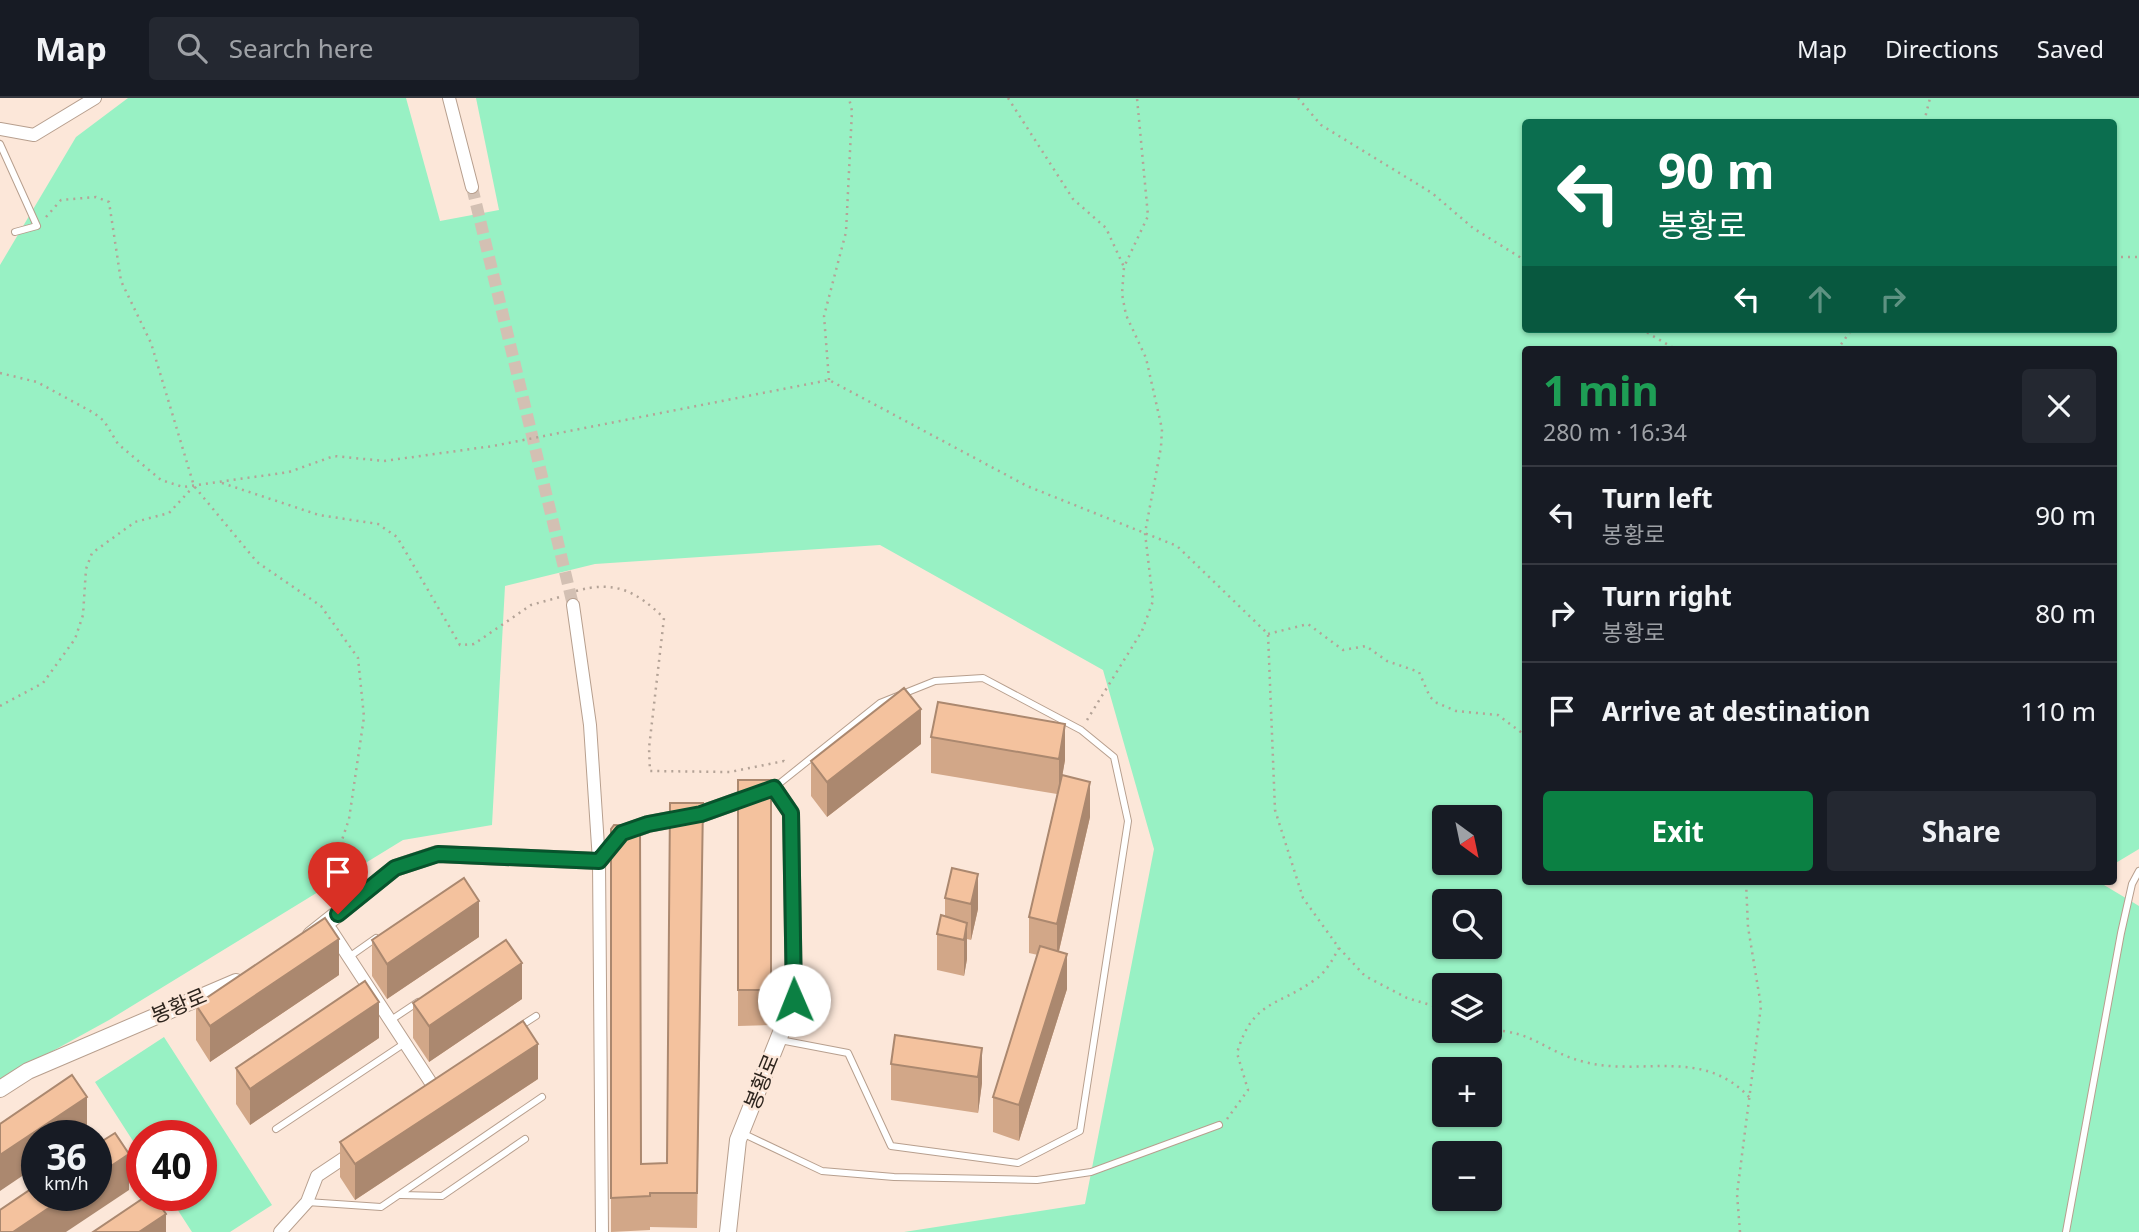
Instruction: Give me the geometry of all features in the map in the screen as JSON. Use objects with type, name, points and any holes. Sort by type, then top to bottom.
[{"type":"street","points":[[0,130],[34,135],[95,98]]},
{"type":"street","points":[[449,98],[472,187]]},
{"type":"street","points":[[573,605],[590,725],[599,861],[602,1232]]},
{"type":"street","points":[[599,861],[622,833],[648,824],[701,814],[774,788]]},
{"type":"street","name":"봉황로","points":[[728,1232],[741,1132],[794,1000],[791,813],[774,788]]},
{"type":"street","points":[[297,946],[395,868],[438,854],[599,861]]},
{"type":"street","points":[[327,923],[349,957],[360,985],[391,1020],[433,1086],[432,1098],[420,1106]]},
{"type":"street","name":"봉황로","points":[[0,1089],[28,1071],[254,974]]},
{"type":"street","points":[[280,1232],[307,1202],[317,1176],[363,1145]]},
{"type":"lane","points":[[0,144],[37,226],[15,232]]},
{"type":"lane","points":[[774,788],[880,703],[935,681],[983,678],[1081,730],[1114,757],[1128,821],[1080,1131],[1018,1163],[891,1146],[848,1053],[779,1039]]},
{"type":"lane","points":[[2066,1232],[2121,933],[2132,884],[2139,871]]},
{"type":"lane","points":[[349,957],[380,936]]},
{"type":"lane","points":[[391,1020],[425,997]]},
{"type":"lane","points":[[513,1031],[536,1016]]},
{"type":"lane","points":[[276,1129],[405,1043]]},
{"type":"lane","points":[[433,1086],[445,1078]]},
{"type":"lane","points":[[307,1202],[381,1207],[542,1097]]},
{"type":"lane","points":[[741,1132],[822,1171],[894,1177],[1037,1180],[1091,1172],[1219,1125]]},
{"type":"lane","points":[[399,1195],[442,1196],[525,1139]]},
{"type":"path","points":[[829,380],[824,316],[846,232],[852,111],[849,98]]},
{"type":"path","points":[[1008,98],[1073,199],[1106,228],[1124,267]]},
{"type":"path","points":[[1081,730],[1152,611],[1153,591],[1145,533],[1162,429],[1146,358],[1123,305],[1124,267],[1148,216],[1137,98]]},
{"type":"path","points":[[1298,98],[1321,125],[1432,192],[1473,228],[1522,259]]},
{"type":"path","points":[[1925,119],[1930,98]]},
{"type":"path","points":[[37,226],[44,223],[52,207],[61,200],[96,197],[109,202],[121,281],[151,343],[194,486],[257,562],[321,606],[358,658],[364,717],[349,818],[333,867],[337,891],[350,905]]},
{"type":"path","points":[[2117,257],[2139,257]]},
{"type":"path","points":[[1648,333],[1670,346]]},
{"type":"path","points":[[0,373],[37,382],[94,413],[104,421],[118,444],[161,480],[176,486],[194,486],[289,472],[334,456],[384,461],[493,446],[829,380],[1027,486],[1188,553],[1268,634],[1275,810],[1303,898],[1339,948],[1365,976],[1381,986],[1432,1006]]},
{"type":"path","points":[[219,482],[319,515],[388,528],[397,537],[460,645],[474,645],[531,605],[602,584],[643,598],[664,618],[649,748],[650,771],[730,772],[784,761],[795,771]]},
{"type":"path","points":[[0,706],[43,683],[75,639],[83,615],[86,569],[92,553],[135,522],[169,513],[194,486]]},
{"type":"path","points":[[1268,634],[1308,624],[1343,650],[1366,646],[1387,661],[1419,672],[1430,696],[1437,703],[1456,711],[1498,715],[1522,733]]},
{"type":"path","points":[[1740,1232],[1737,1194],[1761,1006],[1748,926],[1746,885]]},
{"type":"path","points":[[1219,1125],[1246,1096],[1247,1084],[1237,1053],[1256,1015],[1269,1003],[1317,979],[1339,948]]},
{"type":"path","points":[[1502,1031],[1520,1032],[1587,1063],[1688,1067],[1727,1080],[1750,1098]]},
{"type":"green space","points":[[128,98],[406,98],[440,221],[499,210],[476,98],[2139,98],[2139,849],[2117,862],[2117,346],[1522,346],[1522,885],[2104,885],[2139,906],[2139,1232],[904,1232],[1085,1204],[1154,849],[1103,670],[880,545],[595,564],[505,586],[492,825],[403,840],[109,1020],[0,1080],[0,265],[76,137]]},
{"type":"green space","points":[[164,1037],[272,1205],[230,1232],[192,1232],[178,1211],[217,1211],[217,1120],[126,1120],[126,1130],[95,1082]]},
{"type":"building","points":[[904,688],[921,709],[827,782],[811,761]]},
{"type":"building","points":[[938,702],[1065,724],[1059,759],[931,737]]},
{"type":"building","points":[[1062,775],[1090,782],[1057,924],[1029,917]]},
{"type":"building","points":[[738,780],[771,780],[771,990],[738,990]]},
{"type":"building","points":[[670,803],[703,803],[697,1193],[650,1193],[650,1196],[611,1198],[611,829],[614,825],[640,826],[641,1164],[667,1163]]},
{"type":"building","points":[[952,868],[978,874],[971,904],[945,898]]},
{"type":"building","points":[[464,878],[479,901],[387,964],[372,940]]},
{"type":"building","points":[[941,915],[967,923],[964,940],[937,934]]},
{"type":"building","points":[[325,918],[339,939],[210,1026],[196,1005]]},
{"type":"building","points":[[506,940],[522,963],[429,1026],[413,1003]]},
{"type":"building","points":[[1040,946],[1067,954],[1019,1105],[993,1097]]},
{"type":"building","points":[[365,981],[379,1002],[250,1089],[236,1068]]},
{"type":"building","points":[[523,1021],[538,1044],[355,1164],[340,1142]]},
{"type":"building","points":[[895,1035],[982,1048],[978,1077],[891,1064]]},
{"type":"building","points":[[72,1075],[87,1097],[52,1120],[21,1120],[21,1141],[0,1155],[0,1124]]},
{"type":"building","points":[[115,1133],[126,1150],[126,1156],[112,1165],[112,1135]]},
{"type":"building","points":[[21,1196],[21,1211],[44,1211],[13,1232],[0,1232],[0,1210]]},
{"type":"building","points":[[126,1210],[164,1211],[166,1214],[139,1232],[93,1232]]},
{"type":"tunnel","points":[[472,187],[573,605]]},
{"type":"route","points":[[338,914],[395,868],[438,854],[599,861],[622,833],[648,824],[701,814],[774,788],[791,813],[794,1000]]}]
